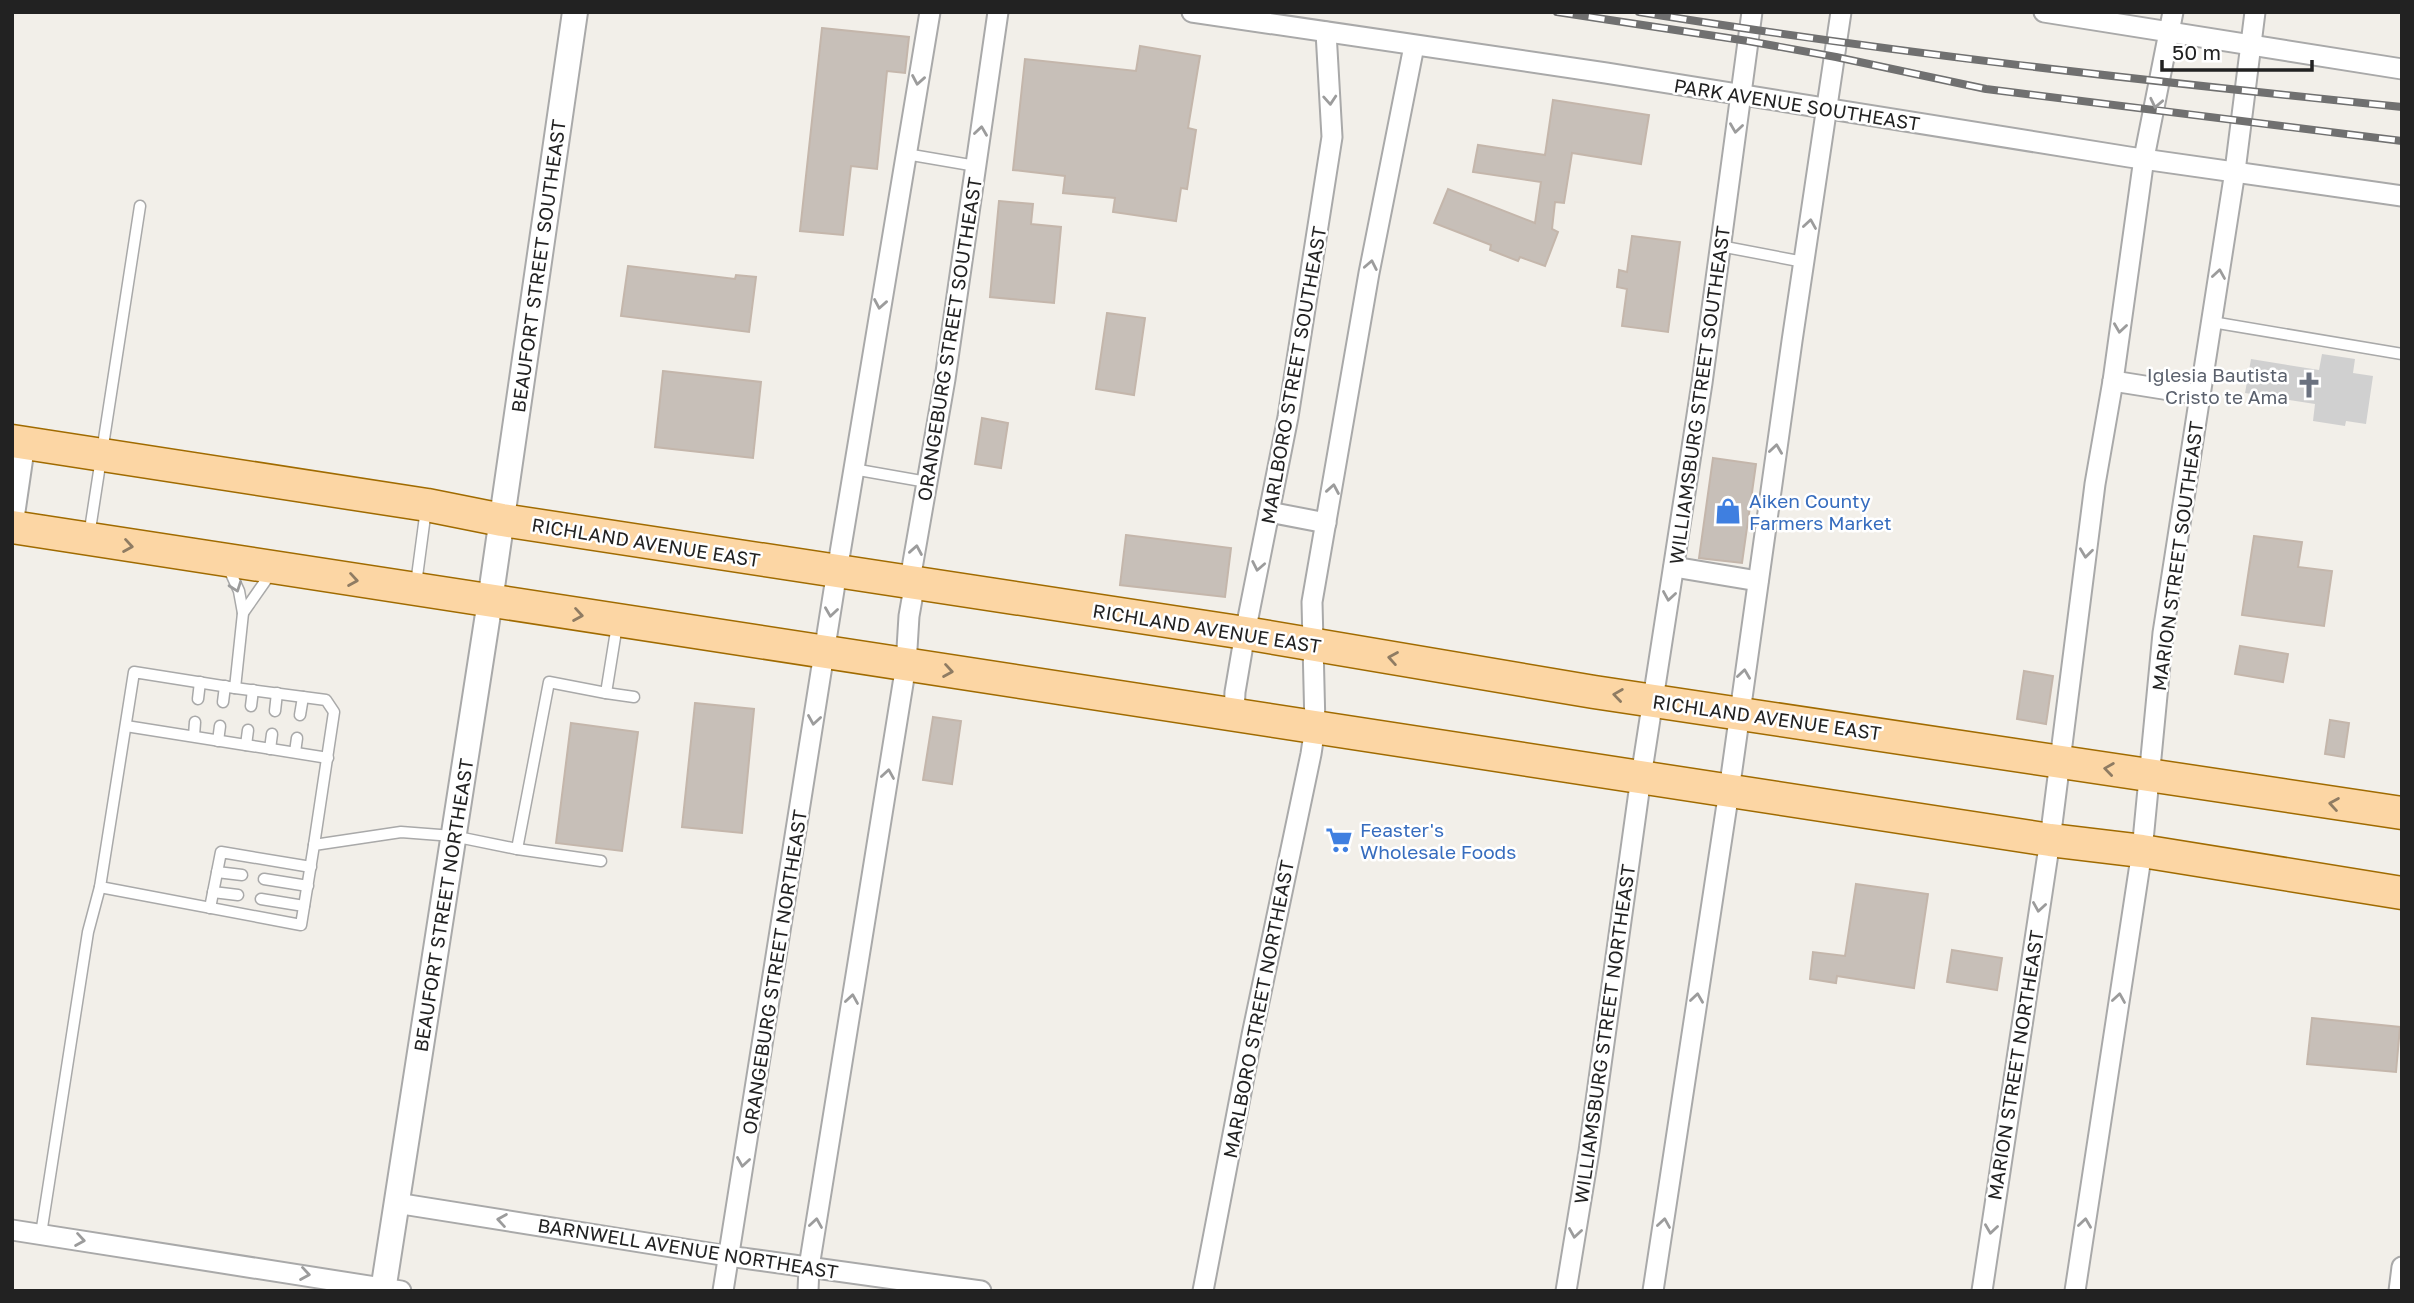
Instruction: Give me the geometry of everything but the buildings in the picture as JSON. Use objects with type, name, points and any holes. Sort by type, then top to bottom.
[{"type":"main road","name":"RICHLAND AVENUE EAST","points":[[19,442],[427,505],[502,520],[1245,633],[1653,700],[2402,813]]},
{"type":"main road","points":[[13,529],[2050,840],[2142,851],[2402,894]]},
{"type":"street","name":"BEAUFORT STREET SOUTHEAST","points":[[502,520],[575,12]]},
{"type":"street","points":[[836,571],[930,12]]},
{"type":"street","name":"ORANGEBURG STREET SOUTHEAST","points":[[906,665],[909,616],[915,582],[911,574],[945,379],[998,12]]},
{"type":"street","name":"PARK AVENUE SOUTHEAST","points":[[1192,12],[2402,196]]},
{"type":"street","name":"WILLIAMSBURG STREET SOUTHEAST","points":[[1641,777],[1702,383],[1752,12]]},
{"type":"street","points":[[1653,1291],[1729,790],[1841,12]]},
{"type":"street","points":[[2044,12],[2172,21],[2251,46],[2402,69]]},
{"type":"street","name":"MARION STREET SOUTHEAST","points":[[2142,851],[2164,633],[2235,171],[2255,12]]},
{"type":"street","points":[[2050,840],[2095,484],[2113,381],[2144,158],[2172,21]]},
{"type":"street","name":"MARLBORO STREET SOUTHEAST","points":[[1234,715],[1245,633],[1295,378],[1332,137],[1326,32]]},
{"type":"street","points":[[1315,727],[1312,602],[1369,273],[1414,46]]},
{"type":"street","points":[[2113,381],[2201,395]]},
{"type":"street","points":[[13,529],[19,442]]},
{"type":"street","points":[[1269,512],[1326,523]]},
{"type":"street","name":"BEAUFORT STREET NORTHEAST","points":[[389,1290],[396,1203],[502,520]]},
{"type":"street","points":[[1674,567],[1758,581]]},
{"type":"street","name":"ORANGEBURG STREET NORTHEAST","points":[[723,1291],[836,571]]},
{"type":"street","points":[[808,1291],[809,1267],[906,665]]},
{"type":"street","name":"MARLBORO STREET NORTHEAST","points":[[1203,1291],[1254,1022],[1315,727]]},
{"type":"street","name":"WILLIAMSBURG STREET NORTHEAST","points":[[1566,1291],[1641,777]]},
{"type":"street","name":"MARION STREET NORTHEAST","points":[[1982,1291],[2050,840]]},
{"type":"street","points":[[2075,1291],[2142,851]]},
{"type":"street","name":"BARNWELL AVENUE NORTHEAST","points":[[396,1203],[728,1256],[981,1291]]},
{"type":"street","points":[[12,1230],[389,1290]]},
{"type":"street","points":[[2399,1291],[2402,1267]]},
{"type":"lane","points":[[905,154],[976,166]]},
{"type":"lane","points":[[88,540],[140,206]]},
{"type":"lane","points":[[1720,246],[1804,262]]},
{"type":"lane","points":[[2212,322],[2402,354]]},
{"type":"lane","points":[[853,468],[927,482]]},
{"type":"lane","points":[[415,590],[427,505]]},
{"type":"lane","points":[[223,702],[230,687],[243,613],[239,591],[226,561]]},
{"type":"lane","points":[[243,613],[275,568]]},
{"type":"lane","points":[[606,693],[618,621]]},
{"type":"lane","points":[[41,1234],[88,932],[100,887],[134,672],[326,699],[334,712],[301,925],[100,887]]},
{"type":"lane","points":[[198,699],[200,682]]},
{"type":"lane","points":[[517,849],[549,682],[634,697]]},
{"type":"lane","points":[[251,706],[253,690]]},
{"type":"lane","points":[[275,711],[278,693]]},
{"type":"lane","points":[[300,715],[303,696]]},
{"type":"lane","points":[[194,736],[195,722]]},
{"type":"lane","points":[[126,726],[328,758]]},
{"type":"lane","points":[[218,741],[220,726]]},
{"type":"lane","points":[[246,745],[248,730]]},
{"type":"lane","points":[[270,749],[272,734]]},
{"type":"lane","points":[[295,752],[297,738]]},
{"type":"lane","points":[[314,845],[401,832],[453,836],[517,849],[601,861]]},
{"type":"lane","points":[[210,908],[221,852],[312,866]]},
{"type":"lane","points":[[217,872],[242,875]]},
{"type":"lane","points":[[264,879],[308,886]]},
{"type":"lane","points":[[213,892],[238,895]]},
{"type":"lane","points":[[261,899],[304,906]]},
{"type":"shaded area","name":"Iglesia Bautista Cristo te Ama","points":[[2322,354],[2355,359],[2353,373],[2373,376],[2366,424],[2346,421],[2345,426],[2313,421],[2315,404],[2245,393],[2251,359],[2319,370]]},
{"type":"railway","points":[[1557,12],[1748,41],[1986,89],[2402,141]]},
{"type":"railway","points":[[1639,12],[2020,65],[2402,107]]},
{"type":"place","name":"Iglesia Bautista Cristo te Ama","points":[[2309,385]]},
{"type":"place","name":"Aiken County Farmers Market","points":[[1728,511]]},
{"type":"place","name":"Feaster's Wholesale Foods","points":[[1339,840]]}]
